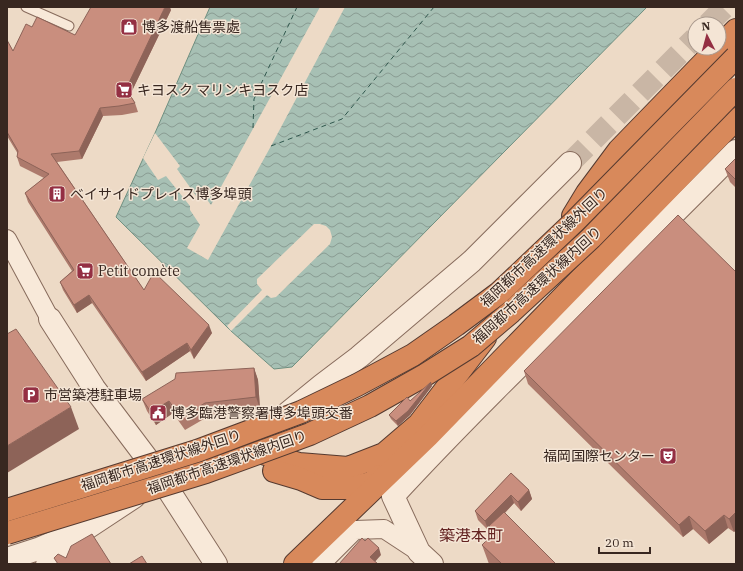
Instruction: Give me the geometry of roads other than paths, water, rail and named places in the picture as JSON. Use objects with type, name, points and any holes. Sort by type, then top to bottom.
[{"type":"highway","points":[[727,40],[736,30]]},
{"type":"highway","points":[[158,474],[206,453],[252,450],[299,464],[348,468],[384,454],[418,424],[544,263],[588,193],[619,150],[711,56]]},
{"type":"highway","name":"福岡都市高速環状線外回り","points":[[7,510],[197,451],[301,412],[357,385],[413,355],[456,326],[499,293],[575,221],[736,57]]},
{"type":"highway","name":"福岡都市高速環状線内回り","points":[[7,533],[206,472],[310,434],[370,406],[471,346],[511,312],[591,238],[736,89]]},
{"type":"highway","points":[[295,564],[428,436],[736,119]]},
{"type":"highway","points":[[158,474],[211,467],[252,465],[300,479],[322,488],[352,488],[371,483],[428,436]]},
{"type":"street","points":[[425,558],[393,496],[444,441],[736,151]]},
{"type":"street","points":[[7,515],[80,491],[158,474],[239,438],[283,416],[360,357],[472,261],[570,163]]},
{"type":"street","points":[[7,239],[50,319],[94,388],[158,474],[216,564]]},
{"type":"street","points":[[7,264],[50,319]]},
{"type":"street","points":[[7,559],[42,556],[87,528],[158,474]]},
{"type":"street","points":[[321,564],[355,530],[384,529],[425,558]]},
{"type":"lane","points":[[26,7],[70,26]]},
{"type":"water","points":[[210,7],[647,7],[292,367],[274,369],[231,331],[116,217],[155,133]]},
{"type":"tunnel","points":[[716,16],[725,7]]},
{"type":"tunnel","points":[[570,163],[687,46]]},
{"type":"place","name":"博多渡船售票處","points":[[129,27]]},
{"type":"place","name":"キヨスク マリンキヨスク店","points":[[124,90]]},
{"type":"place","name":"ベイサイドプレイス博多埠頭","points":[[57,194]]},
{"type":"place","name":"Petit comète","points":[[85,271]]},
{"type":"place","name":"市営築港駐車場","points":[[31,395]]},
{"type":"place","name":"博多臨港警察署博多埠頭交番","points":[[158,413]]},
{"type":"place","name":"福岡国際センター","points":[[668,456]]},
{"type":"district","name":"築港本町","points":[[471,535]]}]
